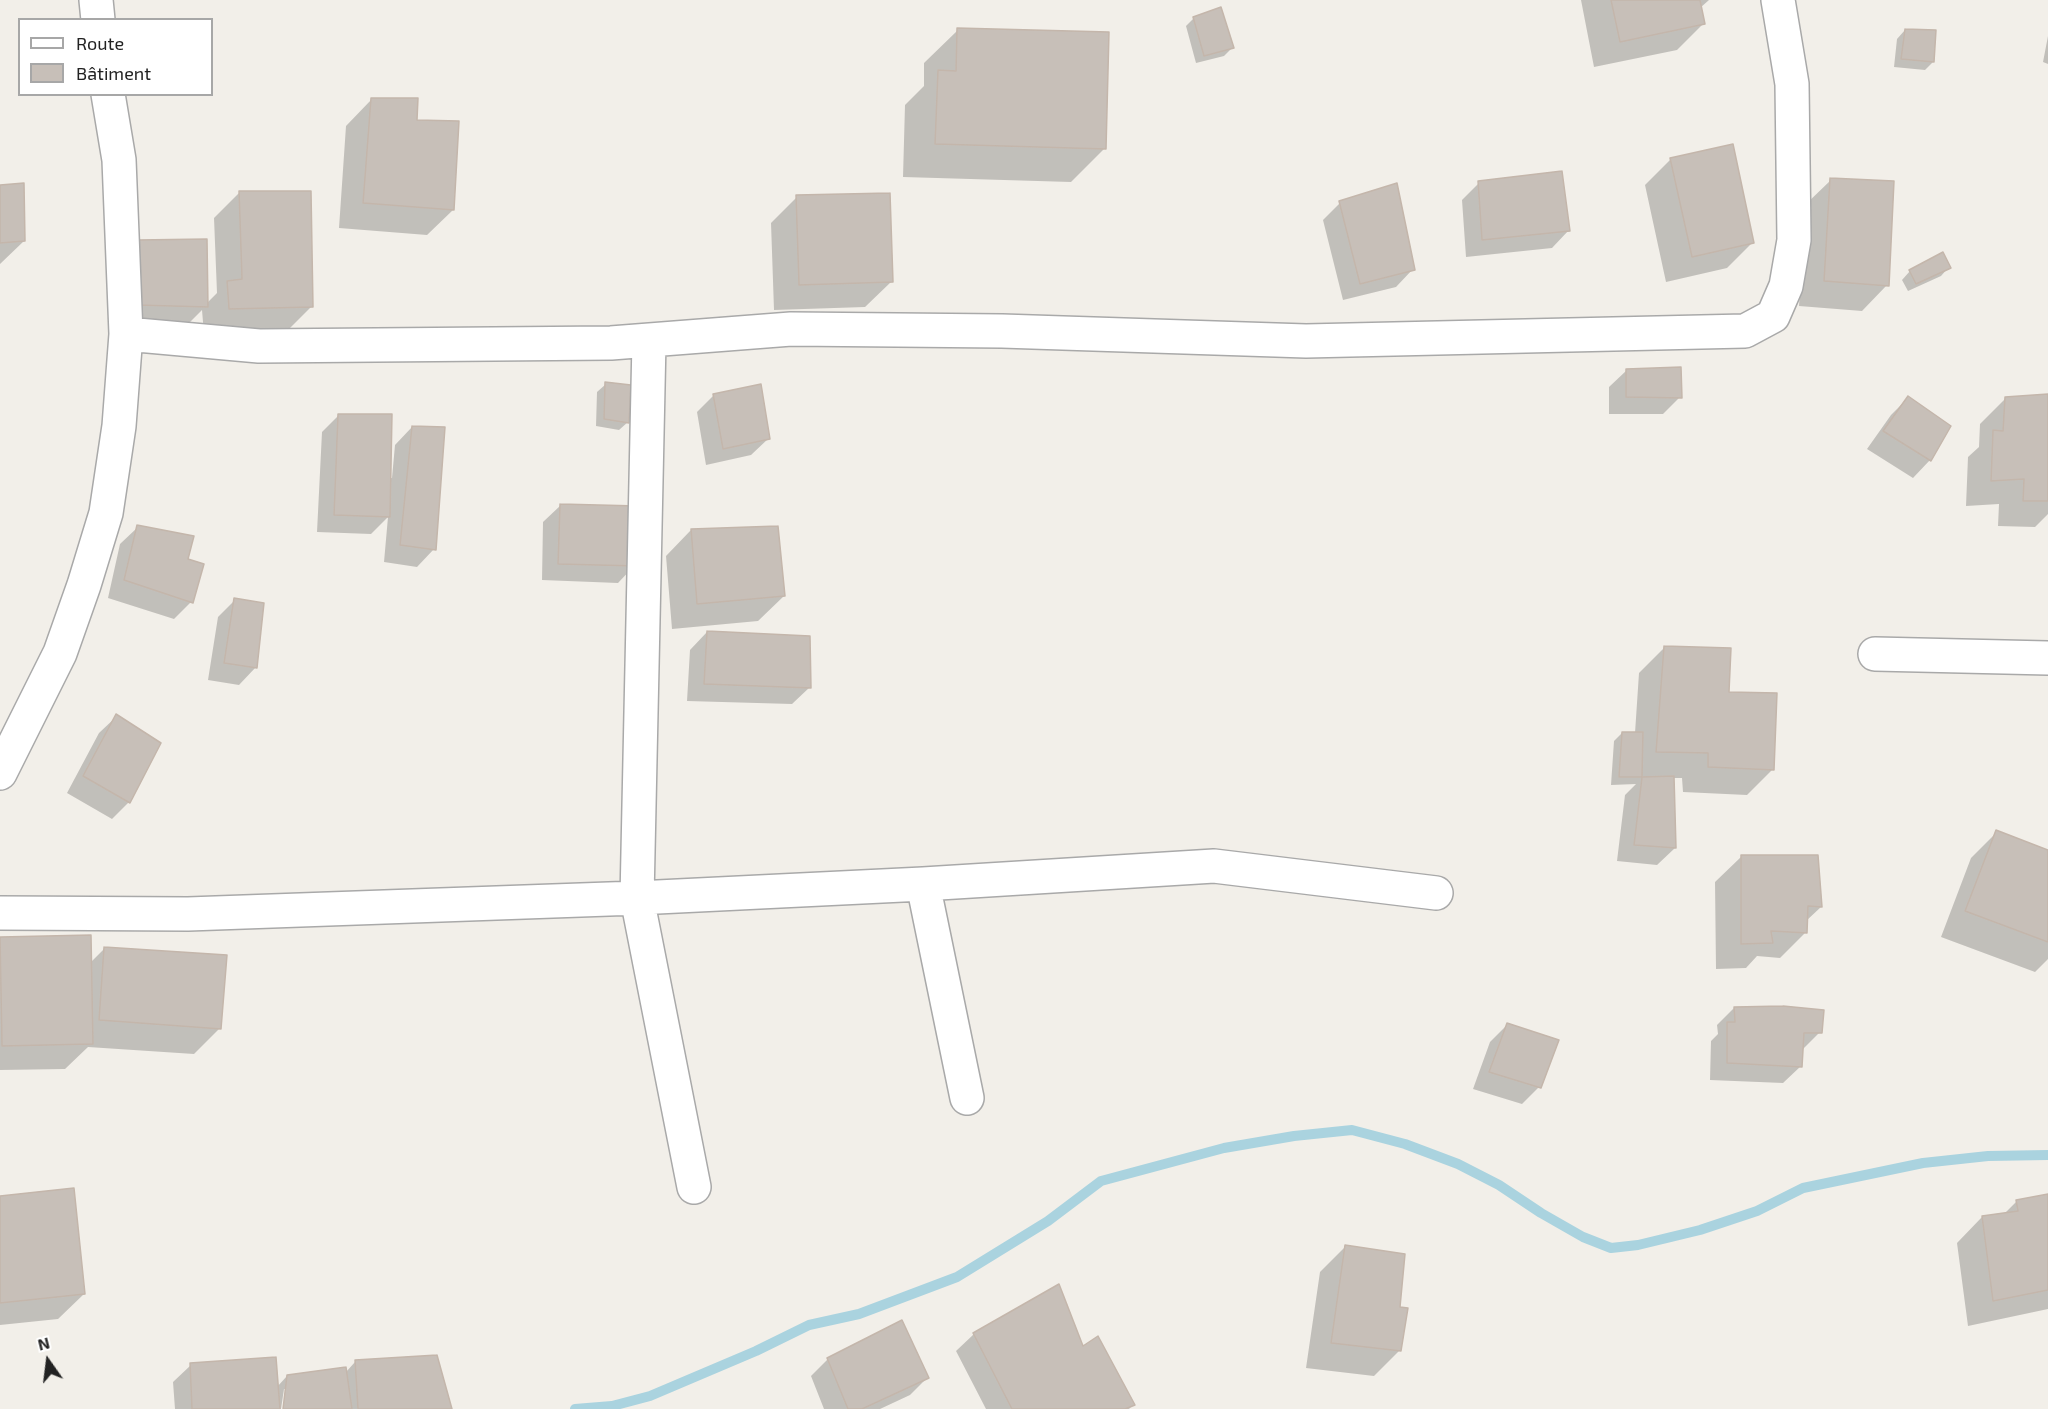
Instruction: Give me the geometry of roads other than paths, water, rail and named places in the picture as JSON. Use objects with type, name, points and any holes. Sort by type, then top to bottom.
[{"type":"street","points":[[96,0],[98,18]]},
{"type":"street","points":[[126,334],[259,346],[611,343],[791,329],[1002,331],[1306,341],[1745,332],[1773,316],[1786,286],[1794,240],[1792,84],[1778,0]]},
{"type":"street","points":[[0,773],[60,652],[106,513],[119,426],[126,334],[119,160],[108,96]]},
{"type":"street","points":[[649,341],[637,898],[694,1187]]},
{"type":"street","points":[[1875,654],[2048,658]]},
{"type":"street","points":[[0,913],[188,914],[637,898],[923,884],[1214,866],[1436,893]]},
{"type":"street","points":[[923,884],[967,1098]]},
{"type":"waterway","points":[[575,1409],[612,1406],[650,1396],[756,1351],[809,1325],[859,1314],[957,1277],[1048,1221],[1101,1181],[1224,1148],[1294,1136],[1352,1130],[1405,1144],[1458,1164],[1499,1185],[1583,1237],[1611,1248],[1638,1245],[1700,1230],[1757,1211],[1803,1188],[1923,1163],[1988,1156],[2048,1155]]}]
